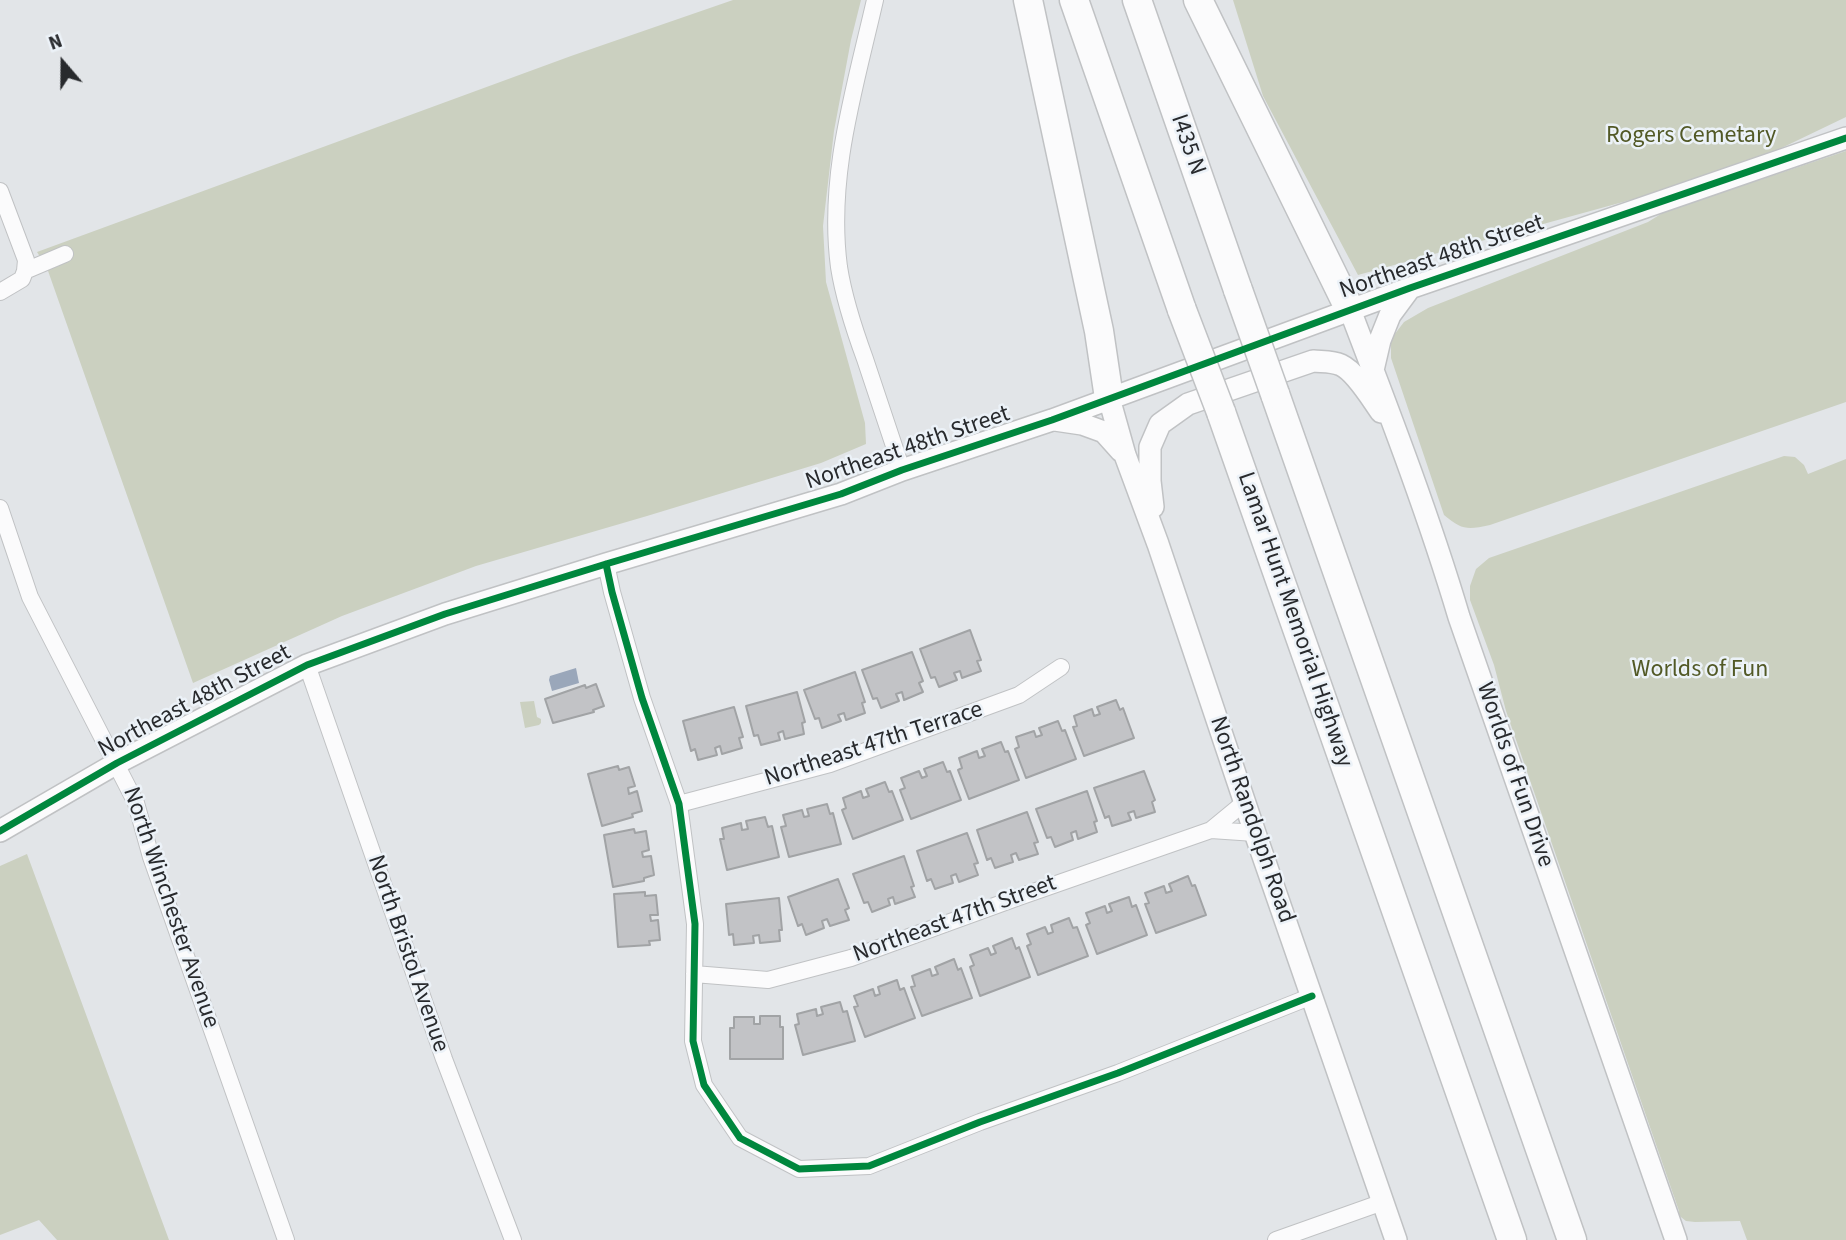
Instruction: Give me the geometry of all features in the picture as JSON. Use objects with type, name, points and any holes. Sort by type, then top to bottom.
[{"type":"highway","points":[[1028,0],[1099,331],[1109,398]]},
{"type":"highway","name":"Lamar Hunt Memorial Highway","points":[[1074,0],[1512,1240]]},
{"type":"highway","name":"I435 N","points":[[1137,0],[1572,1240]]},
{"type":"highway","points":[[1198,0],[1350,310]]},
{"type":"main road","name":"Northeast 48th Street","points":[[0,831],[117,763],[307,665],[446,614],[841,494],[902,470],[1052,420],[1410,288],[1846,138]]},
{"type":"main road","points":[[1373,370],[1390,314],[1410,288]]},
{"type":"main road","name":"Worlds of Fun Drive","points":[[1350,310],[1444,565],[1459,617],[1676,1240]]},
{"type":"main road","points":[[1158,544],[1150,481],[1150,447],[1160,424],[1188,404],[1300,365],[1331,362],[1344,366],[1360,383],[1399,437]]},
{"type":"main road","name":"North Randolph Road","points":[[1109,398],[1125,455],[1158,544],[1396,1240]]},
{"type":"main road","points":[[1052,420],[1082,424],[1104,432],[1125,455]]},
{"type":"street","points":[[875,0],[842,144],[836,185],[836,226],[839,267],[846,306],[902,470]]},
{"type":"street","points":[[0,191],[26,260],[22,279],[0,292]]},
{"type":"street","points":[[25,271],[65,254]]},
{"type":"street","name":"North Winchester Avenue","points":[[0,508],[30,597],[136,803],[151,857],[286,1240]]},
{"type":"street","points":[[607,564],[612,592],[642,698],[679,804],[695,924],[693,1041],[704,1085],[740,1138],[799,1169],[869,1166],[980,1122],[1118,1073],[1312,996]]},
{"type":"street","name":"North Bristol Avenue","points":[[307,665],[444,1059],[513,1240]]},
{"type":"street","name":"Northeast 47th Terrace","points":[[679,804],[830,764],[1019,695],[1061,667]]},
{"type":"street","name":"Northeast 47th Street","points":[[694,974],[768,980],[851,958],[1211,830],[1245,802]]},
{"type":"street","name":"Northeast 47th Street","points":[[1211,830],[1255,833]]},
{"type":"street","points":[[1276,1240],[1383,1202]]},
{"type":"green space","points":[[733,0],[861,0],[834,131],[823,226],[826,282],[865,423],[866,444],[821,463],[476,566],[342,616],[193,683],[47,268],[37,252],[571,56]]},
{"type":"green space","name":"Rogers Cemetary","points":[[1233,0],[1846,0],[1846,117],[1767,155],[1663,191],[1358,275],[1263,96]]},
{"type":"green space","points":[[1846,151],[1846,402],[1490,525],[1465,527],[1444,515],[1391,358],[1391,339],[1404,322],[1428,308],[1648,222],[1664,212]]},
{"type":"green space","name":"Worlds of Fun","points":[[1784,456],[1795,457],[1804,465],[1808,474],[1846,459],[1846,1240],[1747,1240],[1740,1221],[1686,1221],[1677,1214],[1679,1211],[1470,600],[1470,586],[1476,569],[1489,558]]},
{"type":"green space","points":[[534,701],[541,723],[525,728],[520,702]]},
{"type":"green space","points":[[27,854],[169,1240],[57,1240],[39,1220],[0,1235],[0,866]]},
{"type":"water","points":[[576,668],[579,683],[552,691],[550,676]]},
{"type":"building","points":[[970,630],[981,660],[977,661],[981,671],[962,678],[960,671],[954,673],[957,680],[939,687],[935,677],[931,678],[920,649]]},
{"type":"building","points":[[912,652],[923,681],[919,683],[923,692],[904,700],[902,692],[896,694],[899,701],[881,708],[877,698],[873,699],[862,670]]},
{"type":"building","points":[[855,672],[865,702],[862,703],[865,713],[846,720],[844,713],[838,715],[841,721],[822,728],[819,718],[815,719],[804,690]]},
{"type":"building","points":[[596,684],[604,706],[593,710],[594,712],[553,723],[545,699],[585,685],[586,688]]},
{"type":"building","points":[[797,692],[805,722],[802,723],[804,734],[785,739],[783,731],[778,733],[780,740],[761,745],[758,735],[754,736],[746,706]]},
{"type":"building","points":[[1116,700],[1120,710],[1123,708],[1134,738],[1084,756],[1073,727],[1077,726],[1074,716],[1092,709],[1094,716],[1100,714],[1097,707]]},
{"type":"building","points":[[734,707],[743,737],[739,738],[742,748],[722,754],[720,746],[715,748],[717,755],[698,760],[695,749],[691,751],[683,721]]},
{"type":"building","points":[[1058,721],[1062,731],[1065,730],[1076,759],[1026,778],[1015,749],[1019,747],[1016,737],[1034,731],[1036,737],[1042,735],[1039,728]]},
{"type":"building","points":[[1001,742],[1005,752],[1008,751],[1019,780],[969,799],[958,770],[962,768],[959,758],[977,751],[979,758],[985,756],[982,749]]},
{"type":"building","points":[[943,762],[947,772],[950,771],[961,800],[911,819],[900,790],[905,788],[901,778],[919,771],[922,778],[927,776],[924,769]]},
{"type":"building","points":[[618,766],[619,770],[629,767],[635,786],[628,788],[629,794],[637,791],[642,811],[632,814],[633,817],[602,826],[588,774]]},
{"type":"building","points":[[1144,771],[1155,800],[1152,802],[1155,812],[1136,818],[1134,811],[1128,813],[1131,820],[1112,826],[1109,816],[1105,818],[1094,788]]},
{"type":"building","points":[[885,782],[889,792],[892,791],[903,820],[853,839],[842,810],[846,808],[843,798],[861,791],[863,798],[869,796],[866,789]]},
{"type":"building","points":[[1087,791],[1097,821],[1094,822],[1097,832],[1078,839],[1076,831],[1071,833],[1073,840],[1055,847],[1051,837],[1047,838],[1036,809]]},
{"type":"building","points":[[827,804],[830,814],[833,813],[841,844],[789,857],[781,827],[786,826],[783,815],[802,810],[804,817],[809,816],[807,809]]},
{"type":"building","points":[[1027,812],[1038,842],[1034,843],[1038,854],[1019,860],[1016,853],[1011,855],[1013,862],[995,868],[991,858],[987,860],[977,830]]},
{"type":"building","points":[[765,817],[768,827],[772,826],[779,857],[727,870],[720,839],[724,839],[722,828],[741,823],[742,830],[748,829],[746,821]]},
{"type":"building","points":[[634,829],[635,833],[646,831],[649,850],[642,852],[643,857],[651,856],[654,875],[644,878],[644,881],[613,887],[604,835]]},
{"type":"building","points":[[967,833],[978,863],[974,864],[978,875],[959,882],[956,874],[951,876],[953,883],[935,889],[931,879],[927,881],[917,851]]},
{"type":"building","points":[[904,856],[915,897],[895,904],[893,897],[888,899],[890,905],[872,912],[868,902],[864,903],[853,874]]},
{"type":"building","points":[[1188,876],[1192,886],[1195,885],[1206,915],[1156,933],[1145,904],[1149,903],[1145,893],[1164,886],[1166,893],[1172,891],[1169,884]]},
{"type":"building","points":[[838,879],[849,908],[845,910],[849,920],[830,926],[827,919],[822,921],[824,928],[806,935],[802,924],[798,926],[788,897]]},
{"type":"building","points":[[645,892],[645,896],[656,895],[658,915],[650,915],[651,921],[658,920],[660,940],[649,941],[650,945],[618,947],[614,894]]},
{"type":"building","points":[[1129,897],[1132,907],[1136,905],[1147,935],[1097,954],[1086,925],[1090,923],[1086,913],[1105,906],[1107,913],[1112,911],[1109,904]]},
{"type":"building","points":[[779,898],[782,930],[779,930],[780,941],[760,943],[759,935],[753,936],[754,943],[734,945],[733,934],[729,935],[726,904]]},
{"type":"building","points":[[1069,918],[1073,928],[1077,927],[1088,956],[1038,975],[1027,946],[1031,944],[1027,934],[1045,927],[1048,934],[1053,932],[1051,925]]},
{"type":"building","points":[[1012,938],[1016,949],[1019,947],[1030,977],[980,996],[970,967],[974,965],[970,955],[988,948],[991,955],[996,953],[993,946]]},
{"type":"building","points":[[954,959],[958,970],[961,968],[972,998],[922,1016],[911,987],[915,986],[912,976],[930,969],[932,976],[938,974],[935,967]]},
{"type":"building","points":[[897,980],[900,990],[904,988],[915,1018],[865,1037],[854,1007],[858,1006],[854,996],[873,989],[875,996],[880,994],[878,987]]},
{"type":"building","points":[[840,1002],[843,1012],[847,1011],[855,1041],[803,1055],[795,1025],[799,1024],[797,1014],[816,1009],[817,1016],[823,1014],[821,1007]]},
{"type":"building","points":[[760,1016],[780,1016],[780,1027],[783,1027],[783,1059],[730,1059],[730,1028],[734,1028],[734,1017],[754,1017],[754,1024],[760,1024]]},
{"type":"cycle path","points":[[0,831],[117,763],[307,665],[445,614],[841,494],[902,470],[1052,420],[1410,288],[1846,138]]},
{"type":"cycle path","points":[[606,564],[642,698],[679,804],[695,924],[693,1041],[704,1085],[740,1138],[799,1169],[869,1166],[980,1122],[1118,1073],[1312,996]]}]
